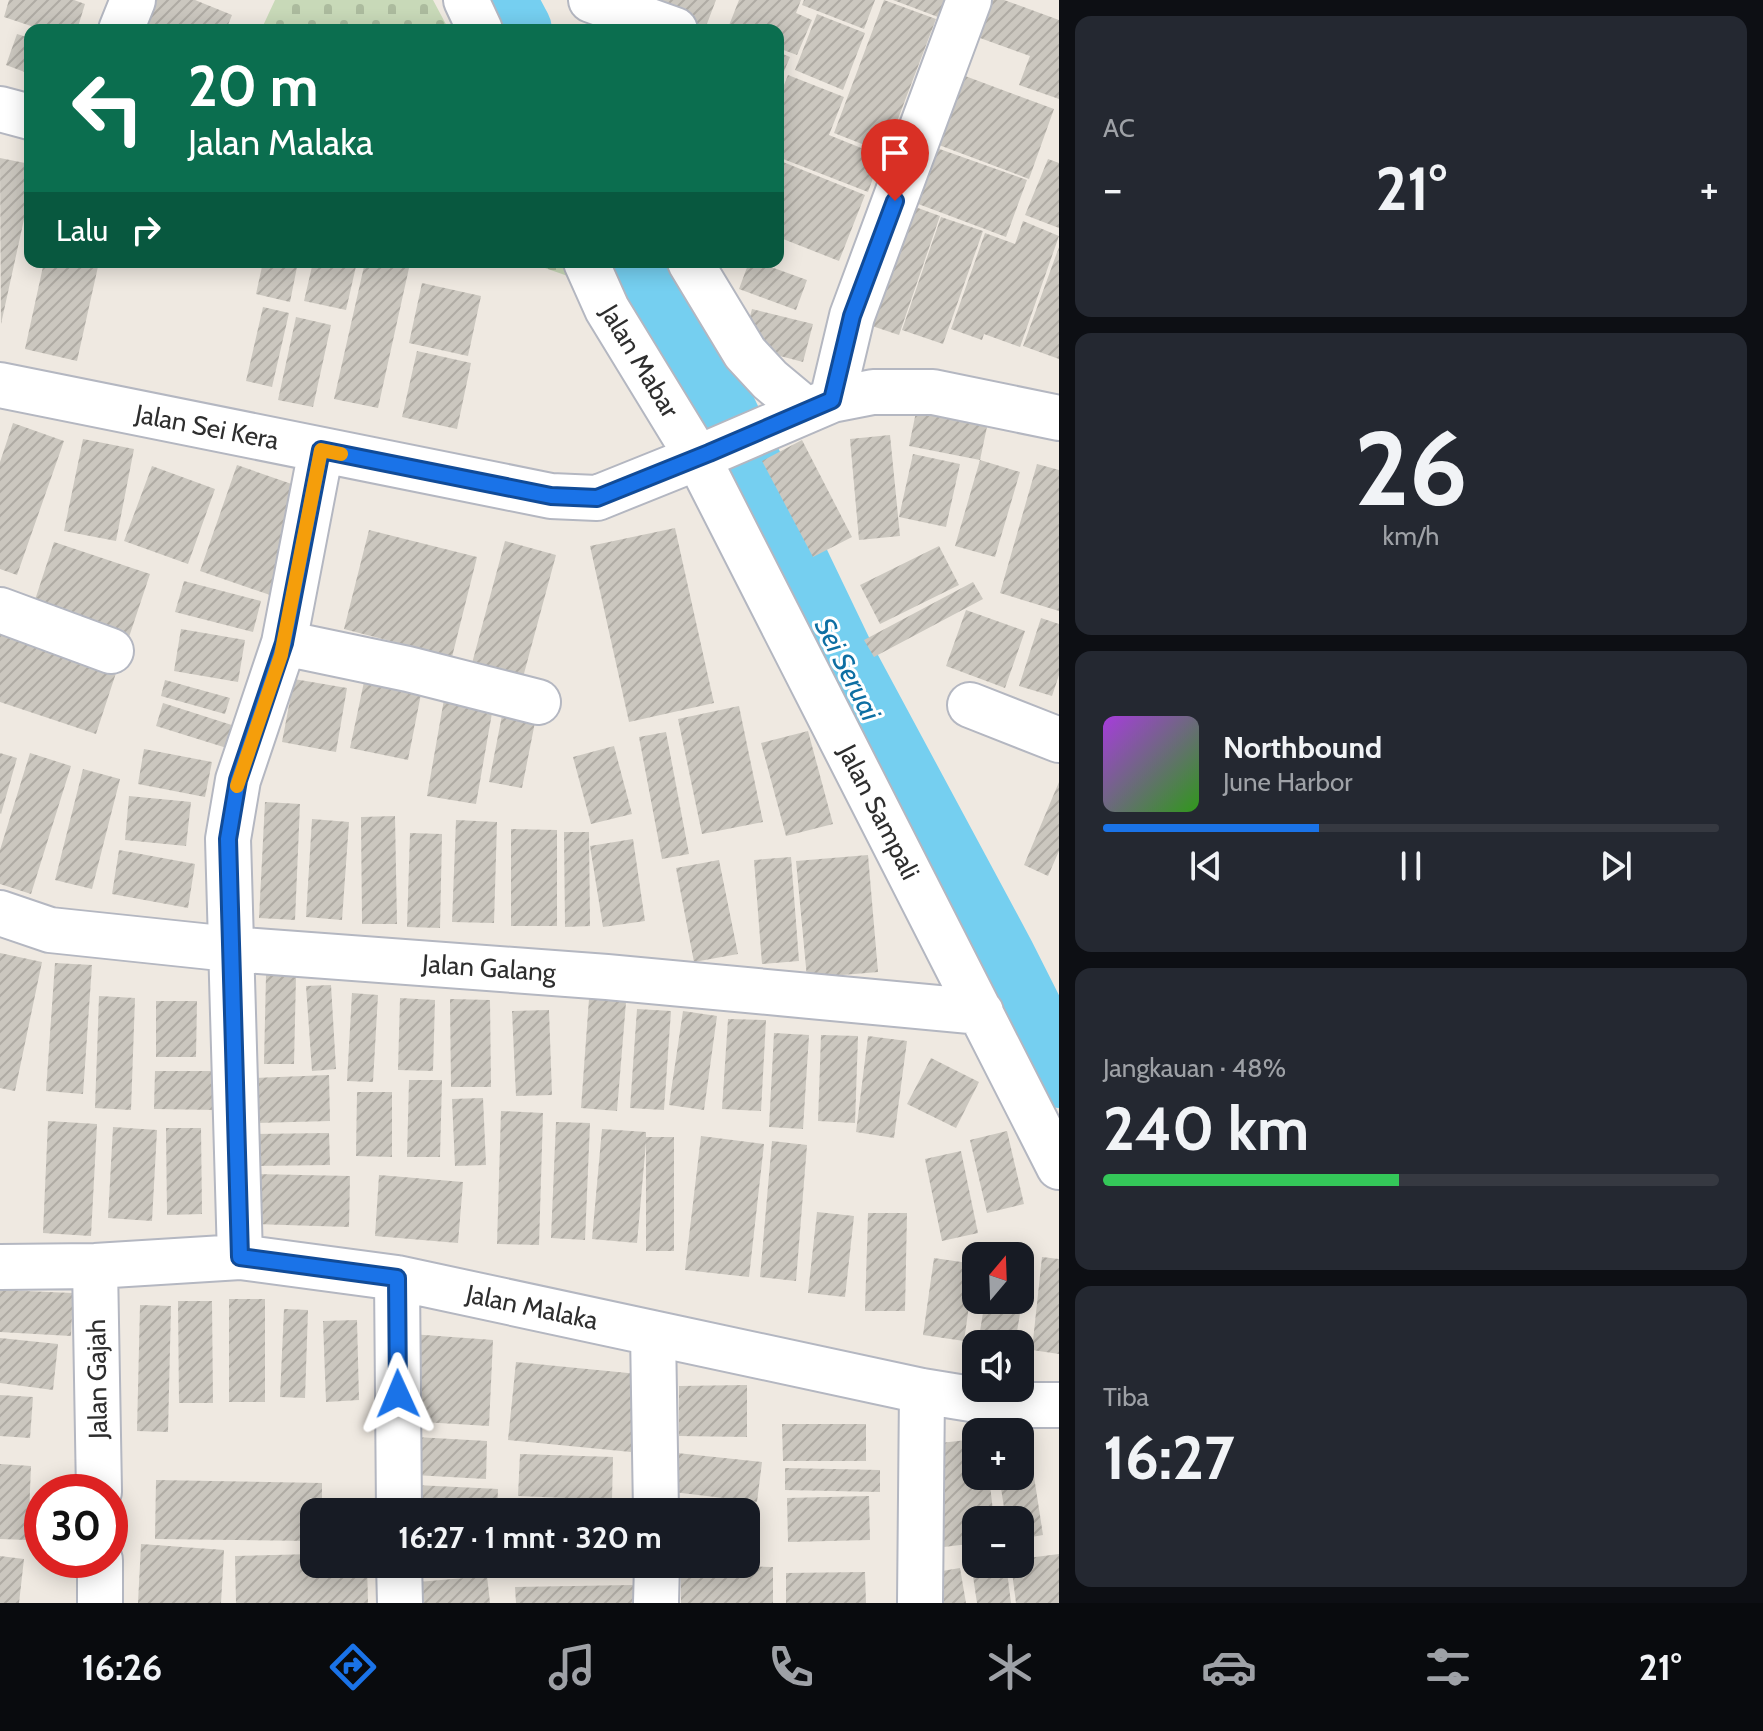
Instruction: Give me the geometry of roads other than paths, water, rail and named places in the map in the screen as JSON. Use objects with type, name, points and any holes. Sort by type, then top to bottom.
[{"type":"street","points":[[123,24],[133,0]]},
{"type":"street","points":[[466,0],[477,24]]},
{"type":"street","points":[[591,0],[658,24]]},
{"type":"street","points":[[694,268],[745,353],[770,380],[810,409],[852,316],[969,0]]},
{"type":"street","points":[[0,109],[24,115]]},
{"type":"street","name":"Jalan Mabar","points":[[589,268],[607,309],[703,456]]},
{"type":"street","name":"Jalan Sei Kera","points":[[0,385],[551,496],[597,498],[810,409],[873,392],[933,392],[1056,410]]},
{"type":"street","points":[[240,1257],[228,839],[238,780],[284,643],[321,450]]},
{"type":"street","name":"Jalan Sampali","points":[[703,456],[1059,1167]]},
{"type":"street","points":[[0,610],[111,651]]},
{"type":"street","points":[[284,643],[408,669],[538,702]]},
{"type":"street","points":[[970,705],[1059,740]]},
{"type":"street","name":"Jalan Galang","points":[[0,913],[50,930],[230,949],[607,977],[981,1012]]},
{"type":"street","name":"Jalan Malaka","points":[[0,1267],[95,1266],[240,1257],[397,1278],[922,1391],[1008,1405],[1059,1405]]},
{"type":"street","name":"Jalan Gajah","points":[[95,1266],[99,1474]]},
{"type":"street","points":[[397,1278],[399,1498]]},
{"type":"street","points":[[653,1333],[656,1498]]},
{"type":"street","points":[[920,1603],[922,1391]]},
{"type":"street","points":[[100,1578],[100,1603]]},
{"type":"street","points":[[399,1578],[400,1603]]},
{"type":"street","points":[[656,1603],[657,1578]]},
{"type":"waterway","name":"Sei Seruai","points":[[501,0],[514,24]]},
{"type":"waterway","name":"Sei Seruai","points":[[645,268],[712,391],[842,662],[1000,956],[1059,1073]]}]
